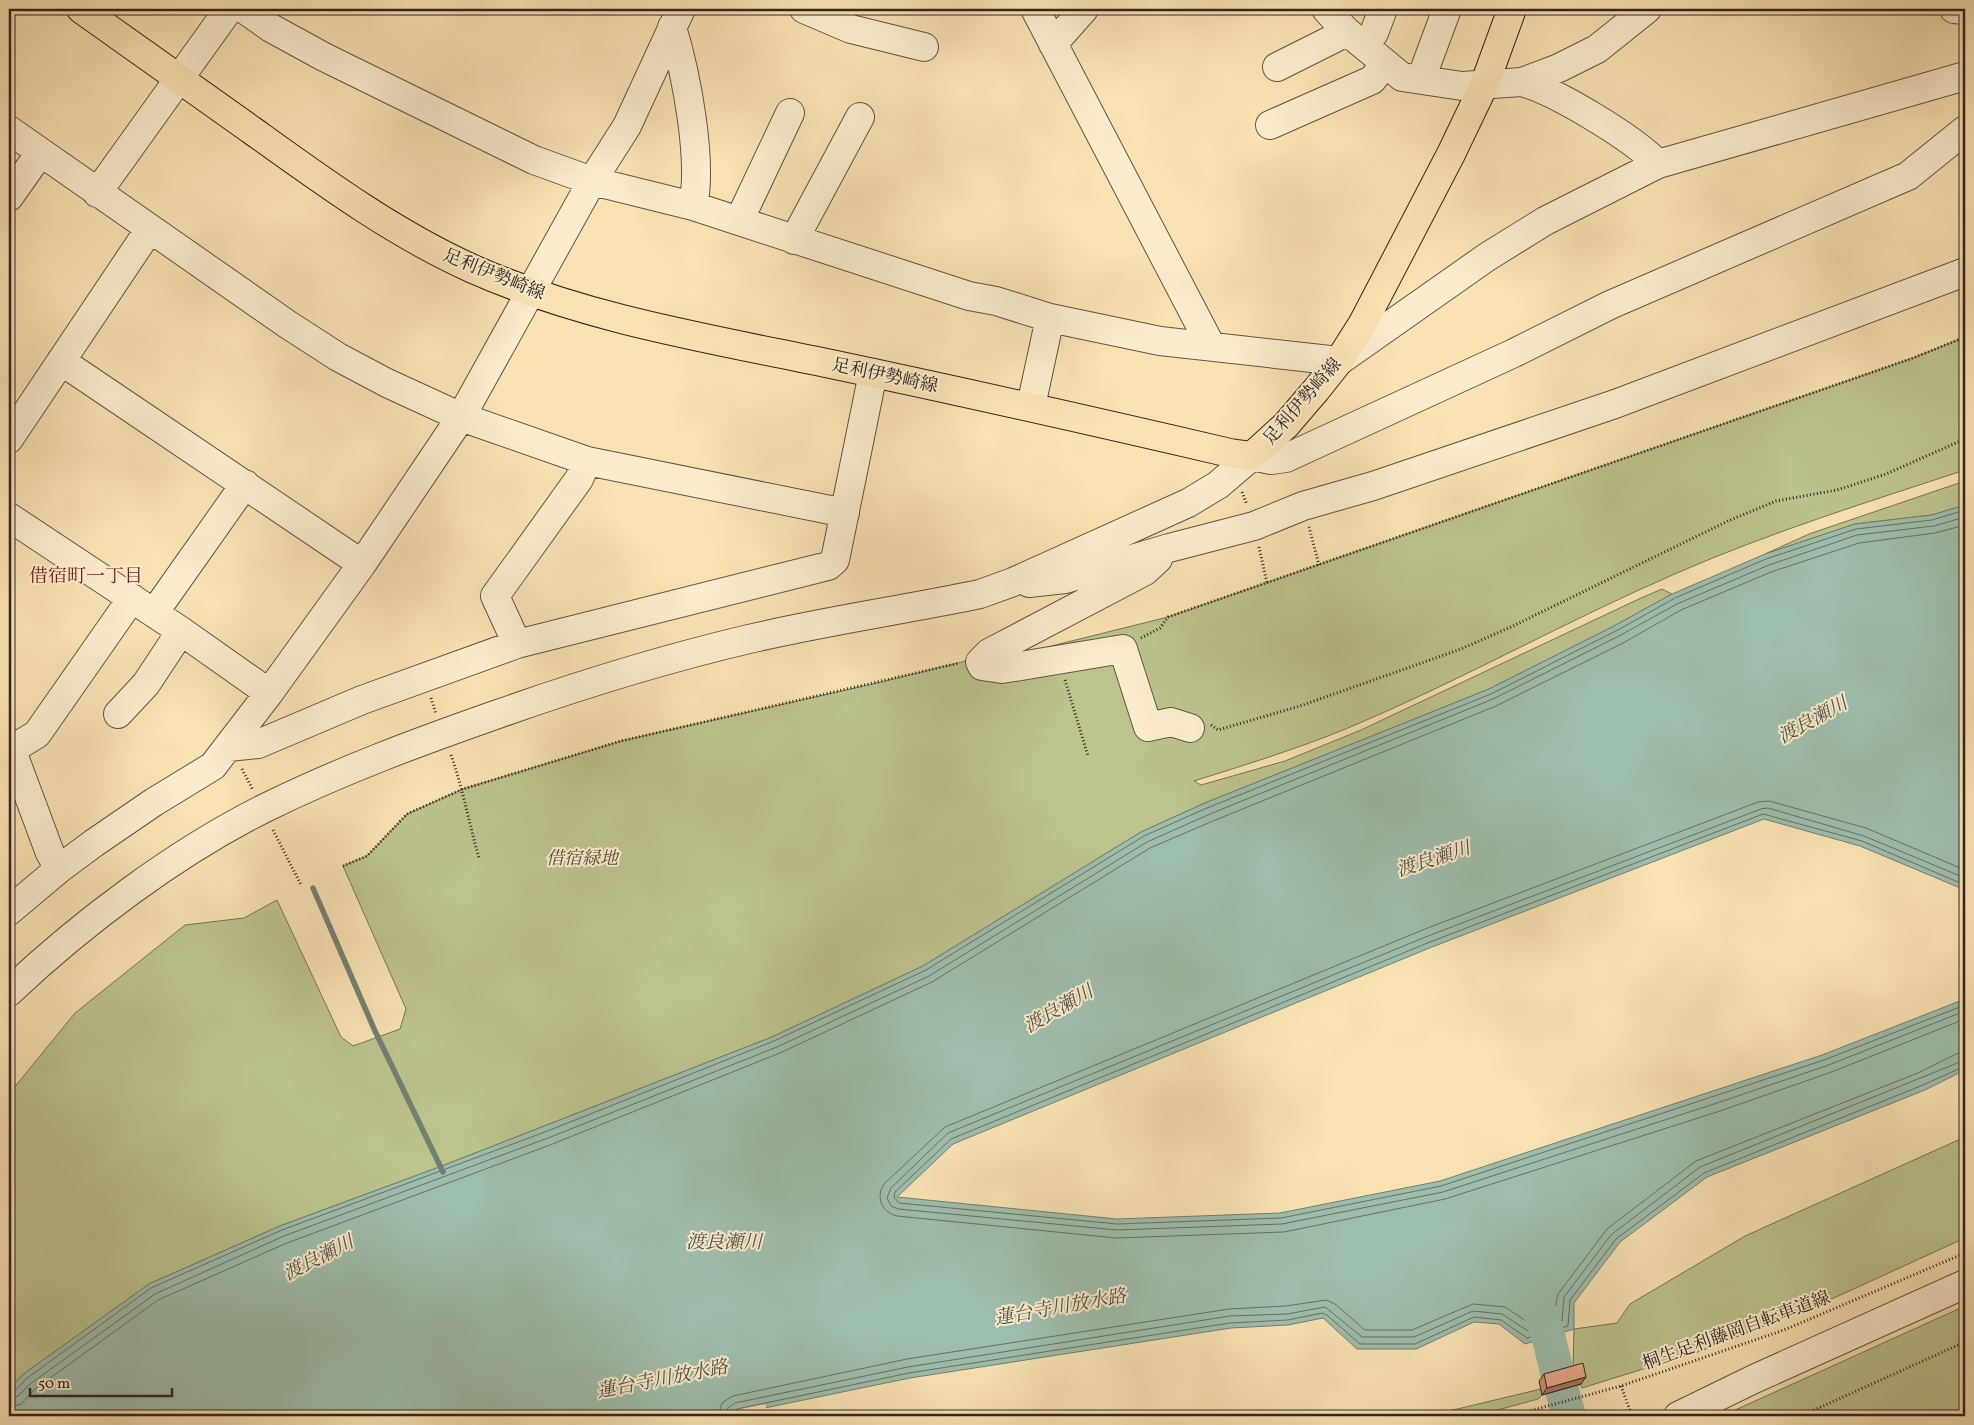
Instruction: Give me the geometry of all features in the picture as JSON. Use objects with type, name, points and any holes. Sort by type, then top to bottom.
[{"type":"main road","name":"足利伊勢崎線","points":[[81,9],[303,168],[362,206],[423,244],[474,269],[530,291],[676,332],[1031,406],[1230,453],[1252,456],[1286,425],[1339,361],[1363,323],[1485,83],[1512,9]]},
{"type":"street","points":[[97,193],[178,77],[229,9]]},
{"type":"street","points":[[244,9],[271,28],[324,57],[472,131],[534,160],[592,181],[693,206],[969,296],[1050,318],[1160,341],[1339,361],[1486,257],[1546,221],[1658,164],[1965,76]]},
{"type":"street","points":[[804,9],[851,29],[924,47]]},
{"type":"street","points":[[1035,9],[1211,346]]},
{"type":"street","points":[[1053,44],[1084,9]]},
{"type":"street","points":[[1326,9],[1354,37],[1402,77],[1462,86],[1522,82],[1537,86],[1557,96],[1644,150],[1658,164]]},
{"type":"street","points":[[1277,67],[1335,38],[1374,33],[1383,9]]},
{"type":"street","points":[[1421,79],[1447,9]]},
{"type":"street","points":[[1522,82],[1559,68],[1597,49],[1647,9]]},
{"type":"street","points":[[1954,9],[1965,10]]},
{"type":"street","points":[[233,754],[269,693],[362,564],[461,417],[592,181],[627,126],[676,18]]},
{"type":"street","points":[[676,18],[678,48],[693,135],[696,194],[693,206]]},
{"type":"street","points":[[1270,125],[1372,80],[1385,64]]},
{"type":"street","points":[[739,221],[790,113]]},
{"type":"street","points":[[794,240],[860,117]]},
{"type":"street","points":[[9,130],[149,230],[338,357],[387,383],[461,417],[587,461],[845,513]]},
{"type":"street","points":[[9,992],[113,905],[206,842],[262,810],[392,751],[575,687],[739,642],[980,594],[1012,582],[1188,503],[1218,485],[1252,456],[1272,460],[1286,458],[1514,353],[1610,304],[1908,176],[1965,130]]},
{"type":"street","points":[[9,197],[40,153]]},
{"type":"street","points":[[9,439],[149,230]]},
{"type":"street","points":[[1012,582],[1037,583],[1065,579],[1169,548],[1254,526],[1303,506],[1373,486],[1615,404],[1965,272]]},
{"type":"street","points":[[1031,406],[1050,318]]},
{"type":"street","points":[[62,361],[362,564]]},
{"type":"street","points":[[9,911],[59,869],[154,802],[233,754],[362,700],[517,644],[828,566],[835,560],[873,373]]},
{"type":"street","points":[[517,644],[495,596],[578,480],[587,461]]},
{"type":"street","points":[[154,613],[245,484]]},
{"type":"street","points":[[9,517],[181,631],[269,693]]},
{"type":"street","points":[[1169,548],[1145,571],[983,656],[980,662],[986,668],[1002,669],[1123,648],[1148,728],[1170,722],[1190,728]]},
{"type":"street","points":[[59,869],[50,853],[10,747],[37,734],[132,598]]},
{"type":"street","points":[[118,714],[146,684],[181,631]]},
{"type":"street","points":[[1678,1416],[1754,1379],[1965,1284]]},
{"type":"path","points":[[1123,648],[1160,628],[1168,617],[1904,361],[1965,337]]},
{"type":"path","points":[[1190,728],[1208,722],[1218,730],[1300,706],[1461,649],[1513,626],[1728,521],[1776,501],[1837,490],[1886,474],[1965,439]]},
{"type":"path","points":[[1308,523],[1319,565]]},
{"type":"path","points":[[1258,542],[1267,583]]},
{"type":"path","points":[[1060,660],[1088,756]]},
{"type":"path","points":[[343,866],[368,856],[407,814],[464,789],[621,741],[962,662],[980,662]]},
{"type":"path","points":[[430,695],[439,722]]},
{"type":"path","points":[[450,752],[464,789],[467,815],[479,858]]},
{"type":"path","points":[[233,754],[257,797]]},
{"type":"path","points":[[271,827],[302,885]]},
{"type":"path","name":"桐生足利藤岡自転車道線","points":[[1510,1416],[1621,1386],[1784,1330],[1965,1252]]},
{"type":"path","points":[[1800,1416],[1965,1342]]},
{"type":"path","points":[[1621,1386],[1632,1416]]},
{"type":"green space","name":"借宿緑地","points":[[1965,337],[1965,470],[1820,518],[1712,558],[1595,611],[1390,710],[1329,736],[1194,781],[1201,785],[1285,761],[1361,730],[1641,598],[1662,589],[1672,594],[1614,626],[1489,689],[1205,803],[1141,832],[923,966],[772,1037],[442,1166],[280,1226],[149,1284],[22,1375],[9,1390],[9,1094],[75,1013],[185,925],[244,918],[277,900],[341,1037],[353,1046],[400,1029],[406,1009],[343,866],[367,856],[407,814],[463,789],[621,741],[881,682],[962,662],[978,656],[1015,655],[1168,617],[1913,358]]},
{"type":"green space","points":[[1965,481],[1965,505],[1932,515],[1855,524],[1765,554],[1809,534]]},
{"type":"green space","points":[[1965,1137],[1965,1238],[1834,1298],[1701,1351],[1582,1388],[1573,1372],[1574,1329],[1617,1323],[1630,1304],[1745,1236]]},
{"type":"green space","points":[[1965,1306],[1965,1416],[1722,1416]]},
{"type":"green space","points":[[1541,1389],[1542,1395],[1538,1399],[1476,1416],[1428,1416]]},
{"type":"water","name":"渡良瀬川","points":[[1965,505],[1965,890],[1860,846],[1764,819],[1432,947],[953,1144],[897,1197],[1117,1219],[1280,1213],[1440,1181],[1822,1055],[1965,999],[1965,1070],[1925,1090],[1707,1177],[1620,1242],[1574,1303],[1574,1329],[1525,1344],[1499,1324],[1474,1322],[1416,1349],[1357,1349],[1323,1318],[1288,1325],[1231,1328],[910,1378],[726,1416],[9,1416],[9,1390],[22,1375],[149,1284],[280,1226],[442,1166],[772,1037],[923,966],[1141,832],[1205,803],[1489,689],[1614,626],[1672,594],[1765,554],[1855,524],[1932,515]]},
{"type":"pier","points":[[765,1404],[767,1410],[732,1416],[731,1411]]},
{"type":"building","points":[[1583,1363],[1586,1377],[1547,1388],[1544,1374]]},
{"type":"waterway","points":[[313,888],[375,1031],[443,1172]]},
{"type":"waterway","name":"蓮台寺川放水路","points":[[1529,1294],[1544,1322],[1558,1376]]},
{"type":"waterway","name":"蓮台寺川放水路","points":[[1562,1390],[1569,1416]]},
{"type":"district","name":"借宿町一丁目","points":[[86,575]]}]
